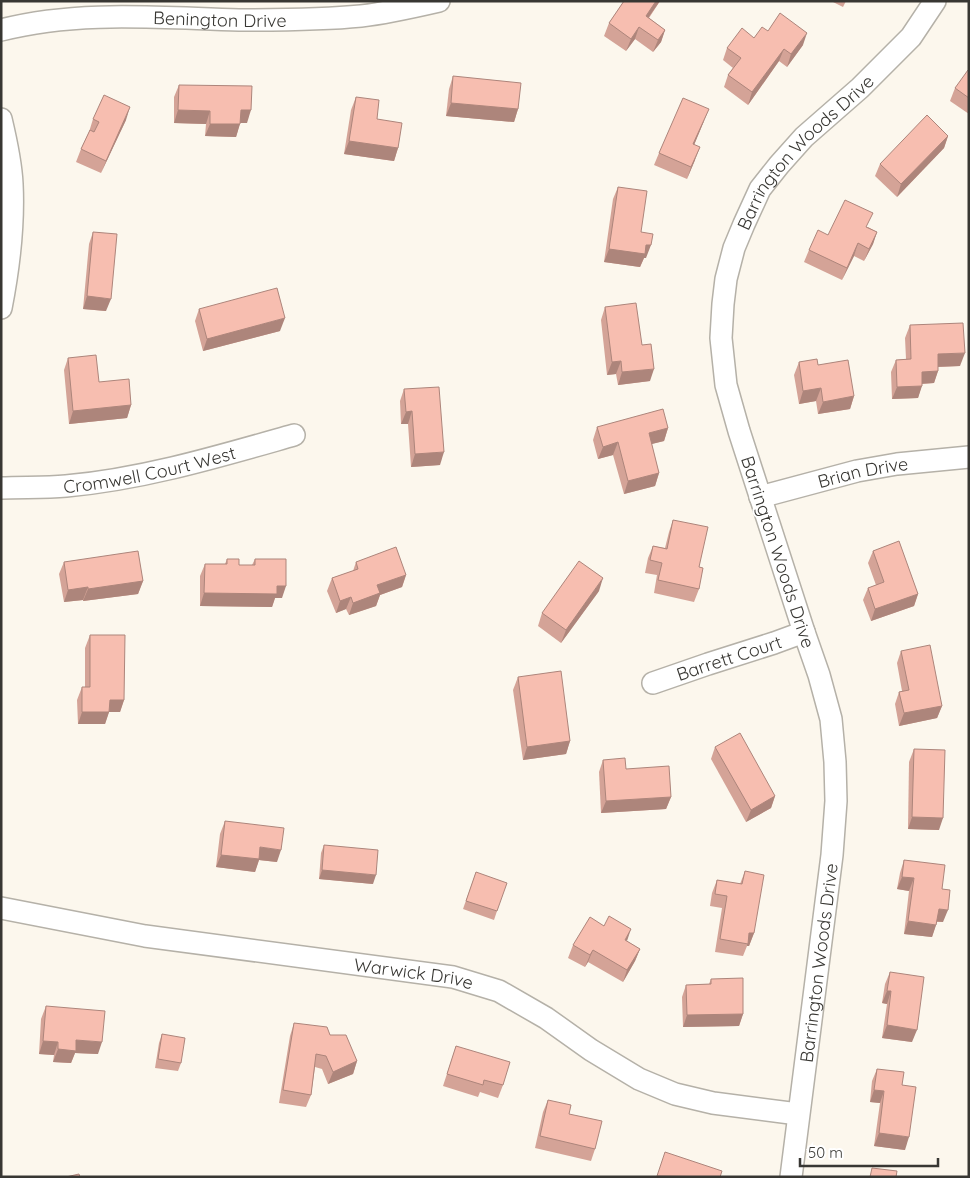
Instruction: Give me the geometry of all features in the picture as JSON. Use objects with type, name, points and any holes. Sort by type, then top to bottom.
[{"type":"street","name":"Benington Drive","points":[[1,30],[58,20],[104,16],[168,16],[249,20],[362,16],[439,1]]},
{"type":"street","name":"Barrington Woods Drive","points":[[790,1177],[832,855],[836,801],[836,762],[831,719],[819,675],[760,497],[726,385],[721,338],[726,279],[734,248],[760,189],[779,164],[804,137],[860,88],[911,37],[935,1]]},
{"type":"street","points":[[1,119],[8,149],[12,183],[10,246],[1,308]]},
{"type":"street","name":"Cromwell Court West","points":[[1,488],[66,486],[126,478],[195,463],[294,435]]},
{"type":"street","name":"Brian Drive","points":[[760,497],[857,471],[897,464],[969,457]]},
{"type":"street","name":"Barrett Court","points":[[653,682],[804,632]]},
{"type":"street","name":"Warwick Drive","points":[[1,908],[145,936],[453,978],[499,992],[546,1018],[591,1050],[639,1079],[675,1094],[713,1103],[798,1114]]},
{"type":"building","points":[[624,1],[656,1],[646,16],[665,30],[658,40],[639,27],[631,39],[609,23]]},
{"type":"building","points":[[780,13],[807,33],[791,54],[784,49],[752,92],[728,75],[741,58],[727,48],[742,28],[754,38],[762,27],[768,31]]},
{"type":"building","points":[[969,71],[969,98],[955,88]]},
{"type":"building","points":[[453,76],[521,83],[518,109],[451,103]]},
{"type":"building","points":[[179,85],[252,86],[251,110],[241,110],[240,124],[210,124],[210,111],[178,110]]},
{"type":"building","points":[[104,95],[130,107],[106,161],[81,149],[90,130],[94,132],[99,122],[93,119]]},
{"type":"building","points":[[356,97],[379,100],[377,119],[402,123],[398,148],[349,141]]},
{"type":"building","points":[[683,98],[709,109],[693,144],[700,147],[691,167],[659,153]]},
{"type":"building","points":[[927,115],[948,136],[901,184],[880,164]]},
{"type":"building","points":[[618,187],[647,191],[641,232],[653,234],[651,245],[646,245],[645,254],[609,249]]},
{"type":"building","points":[[845,200],[873,213],[866,227],[877,232],[869,249],[858,243],[847,268],[809,250],[818,230],[828,235]]},
{"type":"building","points":[[93,232],[117,234],[111,299],[87,296]]},
{"type":"building","points":[[277,288],[285,318],[207,339],[199,309]]},
{"type":"building","points":[[636,303],[642,345],[651,344],[654,369],[622,372],[621,361],[612,362],[605,307]]},
{"type":"building","points":[[963,323],[965,353],[938,354],[938,371],[922,372],[922,386],[897,387],[896,360],[911,359],[910,325]]},
{"type":"building","points":[[96,355],[99,382],[129,379],[131,405],[73,411],[68,358]]},
{"type":"building","points":[[817,359],[818,365],[848,360],[854,396],[823,402],[821,388],[803,391],[799,362]]},
{"type":"building","points":[[439,387],[444,452],[415,454],[412,411],[406,412],[404,389]]},
{"type":"building","points":[[663,409],[668,428],[649,433],[659,473],[628,481],[618,442],[603,447],[597,427]]},
{"type":"building","points":[[673,520],[708,527],[699,567],[703,568],[699,589],[658,580],[662,563],[650,560],[653,546],[667,549]]},
{"type":"building","points":[[899,541],[918,594],[875,609],[868,588],[884,582],[873,551]]},
{"type":"building","points":[[396,547],[406,575],[377,585],[380,593],[353,603],[351,597],[340,601],[332,578],[358,569],[356,562]]},
{"type":"building","points":[[138,551],[143,581],[68,590],[64,562]]},
{"type":"building","points":[[227,559],[239,559],[239,565],[255,565],[255,559],[286,559],[286,586],[277,586],[277,594],[204,593],[205,564],[227,564]]},
{"type":"building","points":[[579,561],[603,578],[566,630],[542,613]]},
{"type":"building","points":[[90,635],[125,635],[124,700],[110,700],[109,712],[82,712],[82,687],[90,687]]},
{"type":"building","points":[[930,645],[942,706],[904,713],[899,692],[909,690],[901,651]]},
{"type":"building","points":[[561,671],[570,741],[527,747],[518,677]]},
{"type":"building","points":[[740,733],[775,796],[751,810],[715,747]]},
{"type":"building","points":[[914,749],[945,750],[943,818],[912,817]]},
{"type":"building","points":[[625,758],[626,769],[669,766],[671,797],[606,801],[603,760]]},
{"type":"building","points":[[225,821],[284,828],[281,850],[260,847],[259,859],[221,855]]},
{"type":"building","points":[[324,845],[378,850],[376,875],[322,870]]},
{"type":"building","points":[[904,860],[945,865],[942,889],[950,890],[948,910],[939,909],[936,925],[908,921],[914,878],[902,877]]},
{"type":"building","points":[[745,871],[764,875],[754,933],[749,933],[748,944],[720,939],[727,896],[715,894],[717,880],[742,884]]},
{"type":"building","points":[[476,872],[507,883],[497,911],[466,901]]},
{"type":"building","points":[[609,916],[631,929],[625,940],[640,949],[627,970],[593,950],[590,955],[573,945],[590,917],[604,926]]},
{"type":"building","points":[[890,972],[924,977],[917,1030],[887,1025],[891,991],[887,991]]},
{"type":"building","points":[[743,978],[743,1014],[687,1015],[686,985],[711,984],[711,979]]},
{"type":"building","points":[[46,1006],[105,1011],[102,1042],[76,1040],[76,1051],[58,1049],[58,1042],[43,1041]]},
{"type":"building","points":[[294,1023],[327,1027],[330,1035],[346,1035],[357,1061],[333,1072],[326,1056],[316,1054],[311,1095],[283,1090]]},
{"type":"building","points":[[162,1034],[185,1038],[181,1063],[158,1059]]},
{"type":"building","points":[[456,1046],[510,1062],[503,1085],[484,1080],[483,1085],[447,1074]]},
{"type":"building","points":[[877,1069],[904,1072],[902,1085],[916,1087],[909,1137],[879,1133],[884,1091],[874,1090]]},
{"type":"building","points":[[548,1100],[571,1105],[569,1114],[602,1121],[595,1149],[540,1136]]},
{"type":"building","points":[[665,1152],[722,1171],[720,1177],[657,1176]]},
{"type":"building","points":[[872,1168],[897,1171],[896,1177],[870,1177]]},
{"type":"building","points":[[79,1174],[80,1177],[66,1177]]}]
